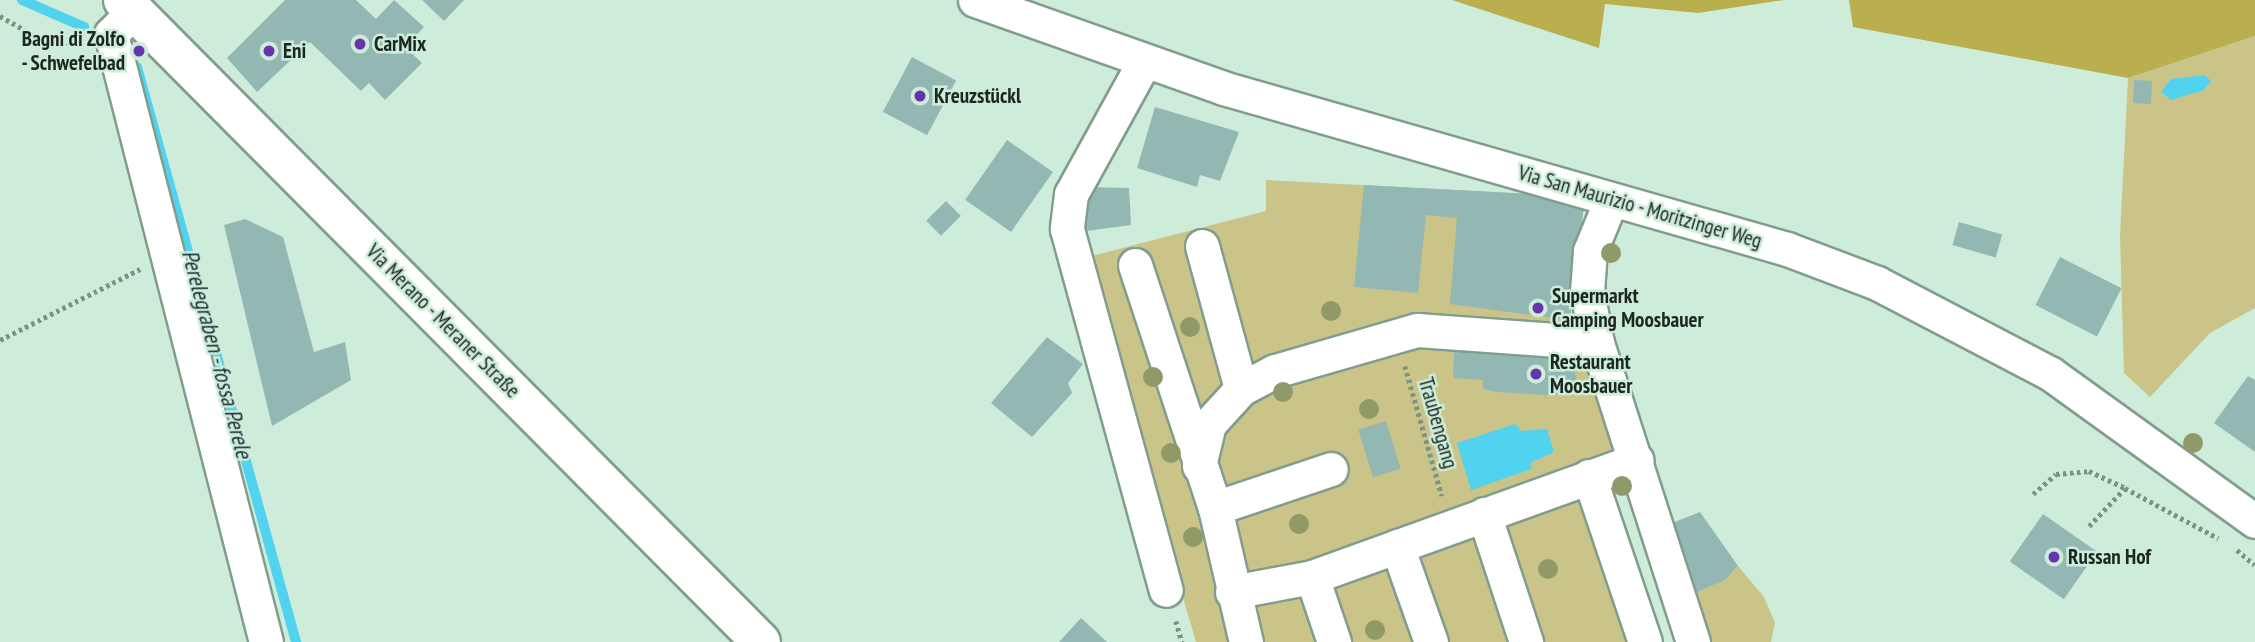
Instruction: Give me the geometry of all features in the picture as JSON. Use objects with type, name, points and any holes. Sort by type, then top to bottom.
[{"type":"main road","name":"Via Merano - Meraner Straße","points":[[123,15],[761,642]]},
{"type":"street","name":"Via San Maurizio - Moritzinger Weg","points":[[975,0],[1144,62],[1611,200],[1787,248],[1964,324],[2051,373],[2255,521]]},
{"type":"street","points":[[123,15],[167,255],[266,642]]},
{"type":"street","points":[[1144,62],[1071,194],[1067,229],[1166,590]]},
{"type":"street","points":[[1611,200],[1590,251],[1587,292],[1597,343],[1637,460],[1693,642]]},
{"type":"street","points":[[1202,246],[1241,389]]},
{"type":"street","points":[[1135,265],[1215,508],[1232,592],[1246,642]]},
{"type":"street","points":[[1199,466],[1209,424],[1241,389],[1275,371],[1417,330],[1597,343]]},
{"type":"street","points":[[1232,592],[1312,577],[1637,460]]},
{"type":"street","points":[[1215,508],[1331,469]]},
{"type":"street","points":[[1589,476],[1645,642]]},
{"type":"street","points":[[1484,514],[1526,642]]},
{"type":"street","points":[[1397,546],[1431,642]]},
{"type":"street","points":[[1312,577],[1334,642]]},
{"type":"path","points":[[0,16],[39,38],[85,44],[123,15]]},
{"type":"path","points":[[0,340],[167,255]]},
{"type":"path","name":"Traubengang","points":[[1417,330],[1403,357],[1450,526]]},
{"type":"path","points":[[2033,494],[2056,474],[2089,471],[2230,544],[2255,565]]},
{"type":"path","points":[[2089,526],[2125,488]]},
{"type":"shaded area","points":[[1452,0],[1784,0],[1698,13],[1605,4],[1599,48]]},
{"type":"shaded area","points":[[1849,0],[2255,0],[2255,36],[2128,78],[1853,27]]},
{"type":"shaded area","points":[[2255,36],[2255,308],[2210,333],[2150,397],[2124,373],[2120,236],[2128,78]]},
{"type":"shaded area","points":[[1266,180],[1585,197],[1570,320],[1615,434],[1615,446],[1598,461],[1659,642],[1196,642],[1084,258],[1266,211]]},
{"type":"shaded area","points":[[1738,566],[1764,597],[1775,623],[1771,642],[1709,642],[1691,594],[1725,580]]},
{"type":"water","points":[[2205,75],[2211,81],[2204,90],[2171,100],[2161,92],[2171,79]]},
{"type":"water","points":[[1515,424],[1521,431],[1547,429],[1554,452],[1530,463],[1532,469],[1471,490],[1457,443]]},
{"type":"building","points":[[285,0],[356,0],[376,19],[394,0],[424,27],[405,47],[422,63],[385,100],[369,83],[361,91],[310,42],[257,92],[227,58]]},
{"type":"building","points":[[422,0],[464,0],[444,21]]},
{"type":"building","name":"Kreuzstückl","points":[[912,57],[956,80],[927,135],[883,112]]},
{"type":"building","points":[[2134,80],[2152,81],[2151,104],[2133,103]]},
{"type":"building","points":[[1155,107],[1239,132],[1220,181],[1200,175],[1197,187],[1137,168]]},
{"type":"building","points":[[1007,140],[1053,172],[1011,232],[965,200]]},
{"type":"building","points":[[1364,185],[1585,197],[1570,320],[1450,304],[1457,218],[1426,215],[1418,293],[1354,287]]},
{"type":"building","points":[[1086,187],[1129,188],[1131,225],[1079,232]]},
{"type":"building","points":[[946,201],[961,216],[941,236],[926,221]]},
{"type":"building","points":[[245,219],[283,237],[314,352],[345,342],[351,380],[272,426],[224,225]]},
{"type":"building","points":[[1959,222],[2002,234],[1996,257],[1952,245]]},
{"type":"building","points":[[2060,257],[2121,288],[2097,336],[2035,305]]},
{"type":"building","points":[[1047,337],[1083,364],[1068,383],[1072,393],[1032,437],[991,403]]},
{"type":"building","name":"Restaurant Moosbauer","points":[[1475,349],[1571,361],[1579,388],[1563,396],[1497,392],[1483,389],[1483,380],[1453,378],[1454,352]]},
{"type":"building","points":[[2248,376],[2255,380],[2255,452],[2214,423]]},
{"type":"building","points":[[1386,421],[1401,469],[1373,477],[1358,429]]},
{"type":"building","points":[[1700,512],[1738,566],[1725,580],[1695,593],[1667,525]]},
{"type":"building","name":"Russan Hof","points":[[2043,514],[2097,552],[2064,599],[2010,562]]},
{"type":"building","points":[[1081,618],[1107,642],[1059,642]]},
{"type":"waterway","points":[[22,0],[84,27]]},
{"type":"waterway","name":"Perelegraben - fossa Perele","points":[[137,67],[296,642]]},
{"type":"place","name":"CarMix","points":[[360,44]]},
{"type":"place","name":"Bagni di Zolfo - Schwefelbad","points":[[139,51]]},
{"type":"place","name":"Eni","points":[[269,51]]},
{"type":"place","name":"Kreuzstückl","points":[[920,96]]},
{"type":"place","name":"Supermarkt Camping Moosbauer","points":[[1538,308]]},
{"type":"place","name":"Restaurant Moosbauer","points":[[1536,374]]},
{"type":"place","name":"Russan Hof","points":[[2054,557]]}]
